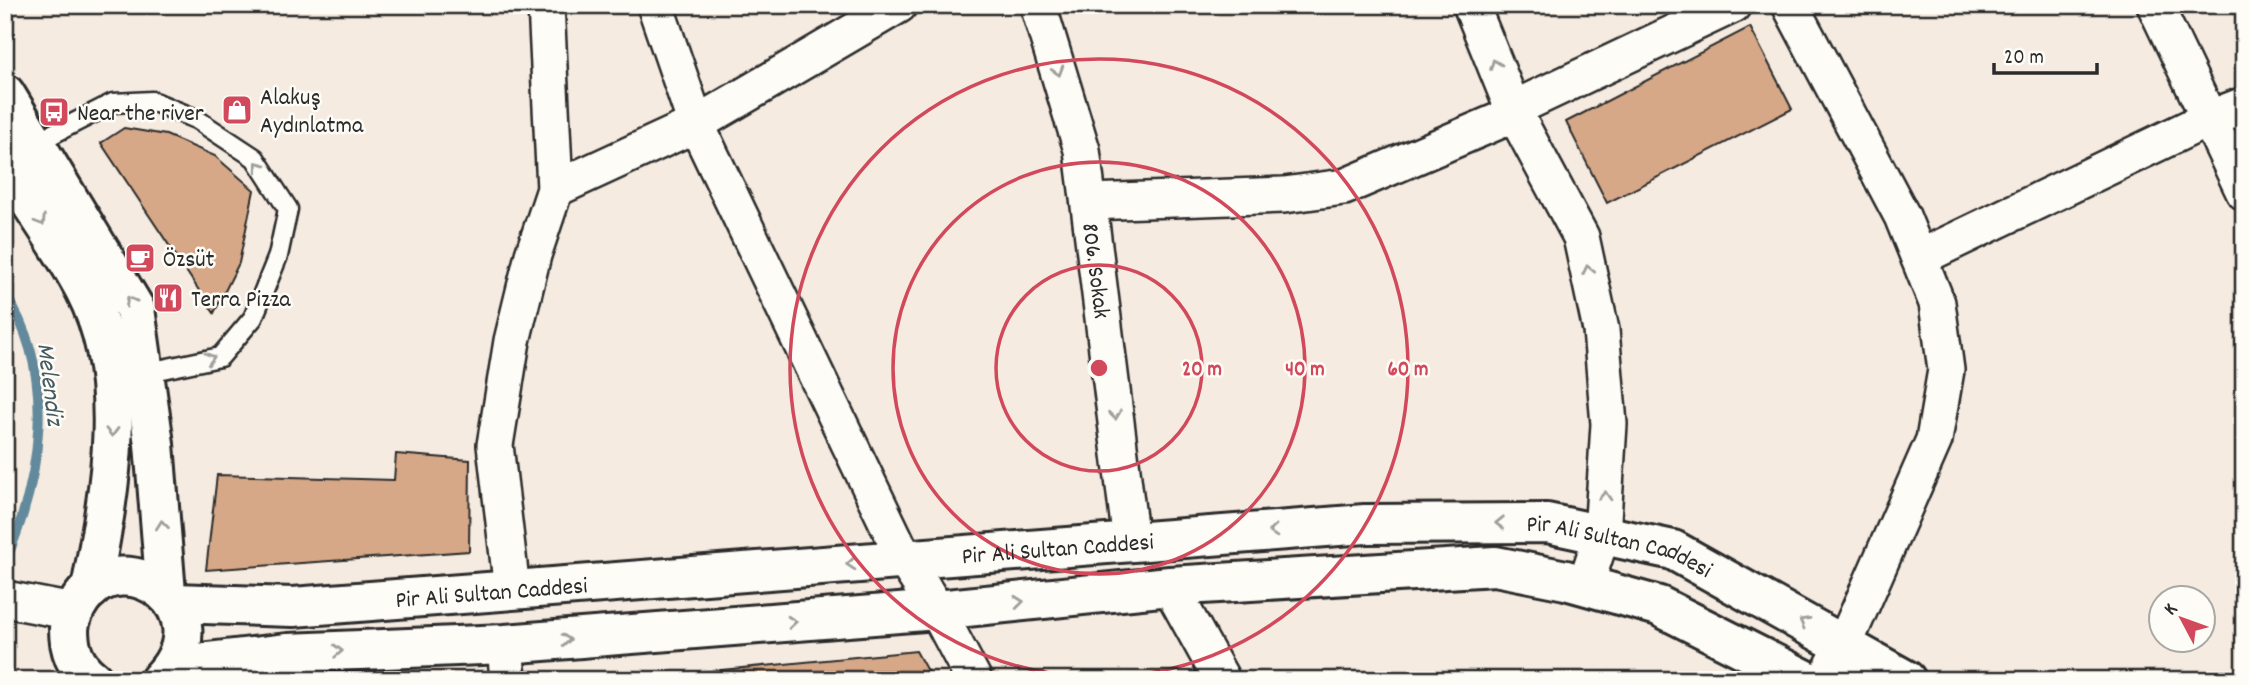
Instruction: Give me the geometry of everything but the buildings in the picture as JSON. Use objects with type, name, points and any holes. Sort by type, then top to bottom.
[{"type":"main road","points":[[5,94],[20,153],[101,330],[109,372],[113,439],[72,632],[84,673],[93,680]]},
{"type":"main road","points":[[20,153],[135,309],[170,598],[180,617],[183,636],[166,673],[287,666],[506,662],[937,610],[1170,586],[1495,566],[1659,606],[1806,680]]},
{"type":"main road","name":"Pir Ali Sultan Caddesi","points":[[170,598],[292,607],[1365,524],[1547,523],[1672,550],[1906,680]]},
{"type":"main road","points":[[72,632],[107,580],[130,577],[155,585],[170,598]]},
{"type":"street","points":[[512,590],[495,445],[512,341],[533,255],[555,189],[546,5]]},
{"type":"street","points":[[655,5],[696,124],[905,560],[937,610],[974,680]]},
{"type":"street","points":[[555,189],[696,124],[899,5]]},
{"type":"street","name":"806. Sokak","points":[[1038,5],[1082,150],[1131,542]]},
{"type":"street","points":[[1471,5],[1514,111],[1581,237],[1601,330],[1609,425],[1602,534],[1585,586]]},
{"type":"street","points":[[1088,202],[1284,195],[1344,187],[1514,111],[1733,5]]},
{"type":"street","points":[[1790,5],[1902,216],[1937,303],[1946,370],[1934,440],[1844,645],[1825,680]]},
{"type":"street","points":[[2155,5],[2244,192]]},
{"type":"street","points":[[1919,258],[2208,119],[2244,105]]},
{"type":"street","points":[[1170,586],[1222,680]]},
{"type":"street","points":[[16,602],[72,632]]},
{"type":"lane","points":[[20,153],[113,103],[152,101],[196,119],[255,158],[288,209],[278,256],[253,318],[220,357],[144,373]]},
{"type":"waterway","name":"Melendiz","points":[[5,294],[22,325],[38,392],[35,462],[28,497],[5,562]]},
{"type":"place","name":"Alakuş Aydınlatma","points":[[237,110]]},
{"type":"place","name":"Near the river","points":[[54,112]]},
{"type":"place","name":"Özsüt","points":[[140,258]]},
{"type":"place","name":"Terra Pizza","points":[[168,298]]}]
